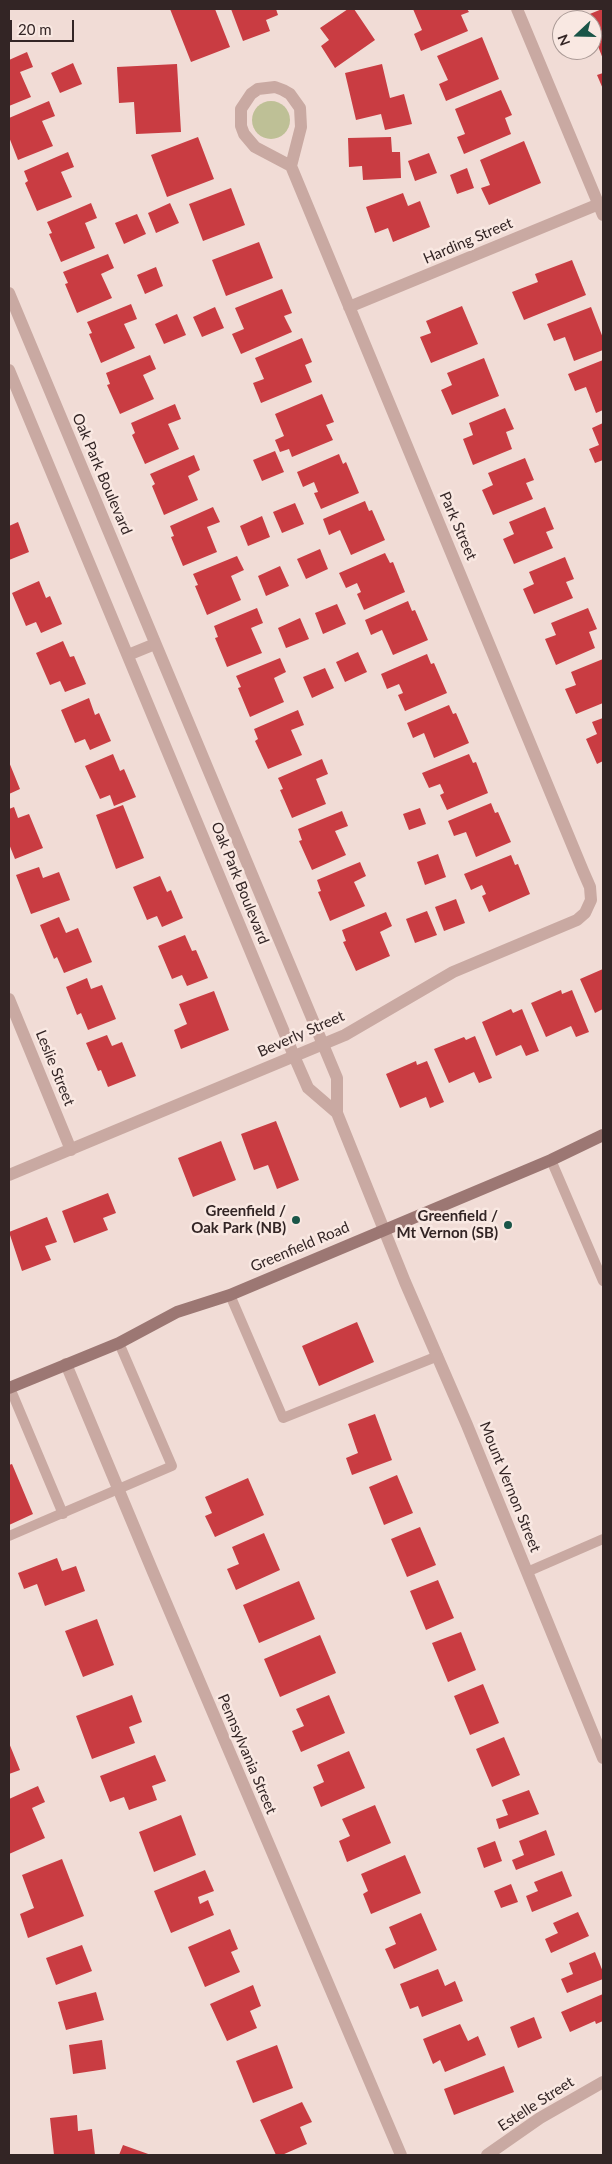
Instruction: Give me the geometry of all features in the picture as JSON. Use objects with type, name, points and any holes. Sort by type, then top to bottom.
[{"type":"main road","name":"Greenfield Road","points":[[10,1388],[119,1343],[177,1312],[230,1295],[385,1228],[551,1160],[603,1135]]},
{"type":"street","points":[[517,9],[601,209]]},
{"type":"street","points":[[275,87],[284,90],[290,94],[300,108],[301,127],[291,166],[255,147],[249,142],[241,126],[241,108],[251,94],[258,90],[275,87]]},
{"type":"street","name":"Park Street","points":[[291,166],[584,871],[590,887],[591,900]]},
{"type":"street","name":"Harding Street","points":[[349,307],[601,209]]},
{"type":"street","name":"Oak Park Boulevard","points":[[9,293],[14,319],[155,644],[337,1078],[337,1113],[385,1228]]},
{"type":"street","name":"Oak Park Boulevard","points":[[9,370],[308,1088],[337,1113]]},
{"type":"street","points":[[128,655],[155,644]]},
{"type":"street","name":"Beverly Street","points":[[9,1175],[345,1035],[453,972],[577,920],[586,913],[591,900]]},
{"type":"street","name":"Leslie Street","points":[[9,999],[71,1150]]},
{"type":"street","name":"Mount Vernon Street","points":[[385,1228],[405,1282],[438,1356],[603,1758]]},
{"type":"street","name":"Pennsylvania Street","points":[[66,1364],[401,2155]]},
{"type":"street","name":"Estelle Street","points":[[487,2155],[540,2118],[603,2082]]},
{"type":"lane","points":[[551,1160],[599,1256],[603,1281]]},
{"type":"lane","points":[[230,1295],[283,1418],[438,1356]]},
{"type":"lane","points":[[9,1536],[172,1466],[119,1343]]},
{"type":"lane","points":[[10,1388],[63,1514]]},
{"type":"lane","points":[[527,1572],[603,1538]]},
{"type":"green space","points":[[271,101],[278,102],[284,107],[289,113],[289,127],[284,133],[278,138],[271,139],[264,138],[258,133],[253,127],[252,120],[253,113],[258,107],[264,102]]},
{"type":"building","points":[[170,9],[215,9],[230,47],[191,62]]},
{"type":"building","points":[[231,9],[276,9],[278,15],[266,20],[270,31],[243,41]]},
{"type":"building","points":[[348,9],[354,9],[375,40],[335,68],[321,46],[329,40],[320,28]]},
{"type":"building","points":[[413,9],[467,9],[469,12],[461,15],[468,31],[421,51],[414,34],[422,30]]},
{"type":"building","points":[[603,9],[603,59],[602,10],[600,10]]},
{"type":"building","points":[[482,37],[499,79],[446,101],[439,84],[448,80],[437,56]]},
{"type":"building","points":[[27,52],[33,67],[20,72],[31,97],[9,106],[9,60]]},
{"type":"building","points":[[73,63],[82,84],[60,93],[51,73]]},
{"type":"building","points":[[177,64],[181,132],[136,134],[134,102],[119,103],[117,67]]},
{"type":"building","points":[[382,64],[390,98],[404,94],[412,124],[385,130],[381,114],[356,120],[345,73]]},
{"type":"building","points":[[603,73],[603,89],[597,75]]},
{"type":"building","points":[[501,90],[512,115],[505,118],[511,134],[464,154],[457,137],[465,134],[455,109]]},
{"type":"building","points":[[49,101],[55,116],[42,121],[53,146],[18,160],[9,137],[9,118]]},
{"type":"building","points":[[198,137],[214,179],[167,197],[151,155]]},
{"type":"building","points":[[391,137],[392,152],[400,152],[401,178],[363,180],[362,166],[349,167],[348,138]]},
{"type":"building","points":[[524,141],[541,183],[489,205],[481,188],[490,185],[480,160]]},
{"type":"building","points":[[68,152],[74,167],[61,172],[72,197],[37,211],[25,183],[28,181],[24,171]]},
{"type":"building","points":[[429,153],[437,173],[415,181],[408,161]]},
{"type":"building","points":[[467,168],[474,188],[457,194],[450,175]]},
{"type":"building","points":[[231,188],[245,225],[203,241],[189,204]]},
{"type":"building","points":[[403,193],[408,206],[420,201],[430,227],[393,242],[388,228],[375,233],[366,207]]},
{"type":"building","points":[[91,203],[97,218],[85,223],[95,248],[61,262],[49,234],[52,233],[47,222]]},
{"type":"building","points":[[170,203],[179,223],[156,233],[148,213]]},
{"type":"building","points":[[137,214],[146,234],[124,244],[115,223]]},
{"type":"building","points":[[259,242],[273,278],[226,296],[212,260]]},
{"type":"building","points":[[108,254],[114,268],[101,274],[112,298],[77,313],[65,284],[68,283],[63,272]]},
{"type":"building","points":[[572,260],[586,295],[524,320],[512,292],[538,282],[535,274]]},
{"type":"building","points":[[156,267],[163,286],[145,294],[137,275]]},
{"type":"building","points":[[282,289],[292,313],[284,316],[292,332],[241,354],[232,334],[244,329],[235,308]]},
{"type":"building","points":[[131,304],[137,319],[124,324],[135,348],[101,363],[89,334],[92,333],[87,322]]},
{"type":"building","points":[[462,306],[478,344],[431,363],[420,337],[431,333],[426,321]]},
{"type":"building","points":[[215,307],[224,328],[202,337],[193,317]]},
{"type":"building","points":[[591,307],[603,338],[603,350],[574,361],[565,337],[554,341],[547,324]]},
{"type":"building","points":[[177,314],[186,335],[164,344],[155,324]]},
{"type":"building","points":[[302,338],[312,362],[305,365],[312,382],[261,403],[253,383],[264,379],[255,358]]},
{"type":"building","points":[[150,355],[156,369],[143,375],[154,399],[120,414],[107,385],[110,384],[106,373]]},
{"type":"building","points":[[484,358],[499,396],[452,415],[441,390],[452,385],[447,373]]},
{"type":"building","points":[[603,360],[603,410],[596,413],[586,387],[575,391],[568,374]]},
{"type":"building","points":[[322,394],[334,422],[326,425],[333,440],[292,457],[289,449],[280,452],[275,440],[284,436],[275,414]]},
{"type":"building","points":[[175,404],[181,419],[168,424],[179,449],[145,464],[132,435],[135,433],[131,423]]},
{"type":"building","points":[[505,408],[514,429],[506,432],[512,449],[473,465],[463,439],[473,435],[469,423]]},
{"type":"building","points":[[603,423],[603,460],[595,463],[589,449],[599,445],[592,428]]},
{"type":"building","points":[[275,451],[284,472],[262,481],[253,460]]},
{"type":"building","points":[[339,454],[343,464],[346,462],[359,493],[321,509],[314,493],[318,492],[314,482],[303,487],[297,472]]},
{"type":"building","points":[[194,455],[200,470],[188,476],[198,500],[164,515],[152,486],[155,484],[150,474]]},
{"type":"building","points":[[525,458],[534,480],[526,483],[533,499],[493,515],[482,490],[493,485],[488,473]]},
{"type":"building","points":[[365,501],[369,511],[372,510],[385,540],[351,555],[340,530],[329,535],[323,519]]},
{"type":"building","points":[[295,503],[304,524],[282,533],[273,512]]},
{"type":"building","points":[[213,507],[220,522],[207,527],[217,552],[183,566],[171,537],[174,536],[170,526]]},
{"type":"building","points":[[545,507],[554,529],[546,532],[553,548],[514,564],[503,539],[514,534],[509,522]]},
{"type":"building","points":[[262,516],[270,537],[248,546],[240,526]]},
{"type":"building","points":[[18,522],[29,552],[9,560],[9,526]]},
{"type":"building","points":[[320,549],[328,569],[306,579],[297,559]]},
{"type":"building","points":[[385,553],[390,563],[393,562],[405,592],[364,610],[357,594],[361,592],[357,583],[346,588],[339,573]]},
{"type":"building","points":[[237,556],[244,570],[231,576],[241,600],[207,615],[195,586],[198,585],[193,574]]},
{"type":"building","points":[[565,557],[574,579],[566,582],[573,598],[534,614],[523,589],[534,584],[529,572]]},
{"type":"building","points":[[280,566],[289,586],[266,596],[258,576]]},
{"type":"building","points":[[39,581],[46,598],[50,596],[62,624],[41,633],[36,622],[26,626],[12,593]]},
{"type":"building","points":[[408,601],[412,611],[415,610],[428,640],[393,655],[382,630],[371,635],[365,620]]},
{"type":"building","points":[[337,604],[346,624],[323,634],[315,613]]},
{"type":"building","points":[[257,608],[263,623],[251,628],[262,653],[227,667],[215,638],[218,637],[214,626]]},
{"type":"building","points":[[588,608],[597,629],[589,632],[595,648],[556,665],[545,639],[556,635],[551,623]]},
{"type":"building","points":[[300,618],[309,639],[286,648],[278,628]]},
{"type":"building","points":[[63,641],[70,657],[74,656],[86,684],[65,692],[60,681],[50,685],[36,653]]},
{"type":"building","points":[[358,652],[367,672],[345,682],[336,662]]},
{"type":"building","points":[[427,654],[431,664],[434,663],[447,693],[405,711],[398,695],[403,693],[399,684],[387,689],[381,674]]},
{"type":"building","points":[[280,658],[286,672],[274,678],[284,702],[250,717],[238,688],[241,687],[236,676]]},
{"type":"building","points":[[603,659],[603,703],[576,714],[565,689],[576,685],[571,672]]},
{"type":"building","points":[[325,668],[334,688],[312,698],[303,677]]},
{"type":"building","points":[[89,698],[95,715],[99,713],[111,741],[90,750],[85,739],[75,743],[61,710]]},
{"type":"building","points":[[449,705],[453,714],[456,713],[469,743],[434,758],[424,733],[413,738],[407,723]]},
{"type":"building","points":[[298,710],[304,725],[291,730],[302,755],[268,769],[255,741],[258,739],[254,729]]},
{"type":"building","points":[[603,718],[603,761],[597,764],[586,739],[597,734],[592,722]]},
{"type":"building","points":[[113,754],[120,771],[124,769],[136,797],[114,806],[110,795],[100,799],[85,766]]},
{"type":"building","points":[[469,754],[473,763],[476,762],[488,793],[447,810],[440,795],[444,793],[440,784],[429,788],[422,773]]},
{"type":"building","points":[[322,759],[328,774],[316,779],[326,804],[292,818],[280,790],[283,789],[278,778]]},
{"type":"building","points":[[9,762],[20,789],[9,794]]},
{"type":"building","points":[[491,803],[495,813],[498,812],[511,842],[476,857],[466,832],[454,836],[448,821]]},
{"type":"building","points":[[123,805],[144,858],[116,869],[96,815]]},
{"type":"building","points":[[14,807],[18,818],[29,814],[43,848],[15,859],[9,844],[9,809]]},
{"type":"building","points":[[420,808],[426,824],[409,830],[403,814]]},
{"type":"building","points":[[342,811],[348,826],[335,831],[346,855],[312,870],[299,841],[302,840],[298,829]]},
{"type":"building","points":[[438,854],[446,877],[425,885],[417,862]]},
{"type":"building","points":[[511,855],[515,865],[518,864],[530,894],[489,912],[482,896],[486,894],[482,885],[471,890],[464,874]]},
{"type":"building","points":[[360,862],[366,876],[354,882],[365,906],[330,921],[318,892],[321,891],[317,880]]},
{"type":"building","points":[[39,867],[43,878],[59,872],[70,900],[31,914],[16,875]]},
{"type":"building","points":[[160,876],[167,892],[171,890],[183,918],[162,927],[157,916],[147,920],[133,887]]},
{"type":"building","points":[[456,899],[465,923],[444,931],[435,907]]},
{"type":"building","points":[[427,911],[437,935],[415,943],[406,919]]},
{"type":"building","points":[[386,912],[392,926],[380,932],[390,956],[356,971],[343,942],[346,941],[342,930]]},
{"type":"building","points":[[59,917],[66,933],[78,928],[92,962],[64,973],[57,957],[54,959],[40,925]]},
{"type":"building","points":[[185,935],[192,951],[196,950],[208,978],[187,986],[182,975],[172,979],[158,946]]},
{"type":"building","points":[[603,969],[603,1009],[595,1013],[580,979]]},
{"type":"building","points":[[87,978],[91,989],[102,985],[116,1019],[88,1030],[81,1013],[77,1015],[66,987]]},
{"type":"building","points":[[561,990],[562,994],[572,990],[589,1032],[576,1037],[571,1026],[546,1037],[531,1003]]},
{"type":"building","points":[[214,991],[229,1030],[181,1049],[174,1030],[187,1024],[179,1004]]},
{"type":"building","points":[[511,1009],[513,1013],[522,1009],[539,1051],[526,1056],[521,1045],[496,1056],[482,1022]]},
{"type":"building","points":[[107,1035],[112,1046],[122,1042],[136,1076],[108,1087],[101,1070],[98,1071],[86,1043]]},
{"type":"building","points":[[475,1036],[492,1078],[479,1083],[474,1072],[449,1083],[434,1049],[464,1037],[466,1040]]},
{"type":"building","points":[[416,1061],[417,1065],[427,1061],[444,1102],[430,1108],[426,1097],[400,1108],[386,1074]]},
{"type":"building","points":[[276,1121],[299,1180],[277,1189],[268,1165],[254,1170],[241,1134]]},
{"type":"building","points":[[221,1141],[236,1180],[193,1197],[178,1158]]},
{"type":"building","points":[[108,1193],[116,1213],[103,1218],[108,1230],[74,1243],[62,1211]]},
{"type":"building","points":[[47,1217],[57,1242],[45,1246],[51,1260],[22,1271],[9,1232]]},
{"type":"building","points":[[357,1322],[374,1362],[319,1386],[302,1346]]},
{"type":"building","points":[[375,1414],[392,1460],[352,1475],[346,1458],[358,1453],[348,1424]]},
{"type":"building","points":[[12,1464],[33,1514],[9,1525],[9,1465]]},
{"type":"building","points":[[397,1475],[413,1513],[384,1525],[369,1487]]},
{"type":"building","points":[[248,1478],[264,1515],[215,1537],[205,1516],[212,1513],[205,1497]]},
{"type":"building","points":[[420,1527],[436,1565],[407,1577],[391,1539]]},
{"type":"building","points":[[264,1533],[280,1570],[236,1590],[227,1569],[239,1564],[232,1547]]},
{"type":"building","points":[[57,1558],[62,1571],[76,1566],[85,1591],[45,1606],[37,1584],[24,1589],[18,1573]]},
{"type":"building","points":[[438,1580],[454,1618],[426,1630],[410,1591]]},
{"type":"building","points":[[299,1581],[315,1619],[259,1643],[243,1605]]},
{"type":"building","points":[[97,1619],[114,1665],[83,1677],[65,1631]]},
{"type":"building","points":[[461,1632],[476,1670],[448,1682],[432,1643]]},
{"type":"building","points":[[320,1635],[336,1673],[280,1697],[264,1659]]},
{"type":"building","points":[[483,1684],[499,1723],[470,1735],[454,1696]]},
{"type":"building","points":[[132,1695],[142,1722],[129,1727],[135,1743],[92,1759],[76,1716]]},
{"type":"building","points":[[329,1695],[345,1733],[301,1752],[292,1731],[304,1726],[296,1709]]},
{"type":"building","points":[[504,1737],[520,1775],[492,1787],[476,1749]]},
{"type":"building","points":[[9,1743],[20,1770],[9,1774]]},
{"type":"building","points":[[349,1751],[365,1788],[321,1807],[313,1787],[324,1782],[317,1765]]},
{"type":"building","points":[[155,1755],[166,1781],[152,1786],[157,1800],[129,1810],[124,1797],[110,1802],[100,1776]]},
{"type":"building","points":[[38,1786],[45,1802],[32,1808],[45,1838],[9,1854],[9,1799]]},
{"type":"building","points":[[529,1790],[539,1814],[499,1829],[496,1819],[508,1815],[502,1800]]},
{"type":"building","points":[[375,1805],[391,1843],[347,1862],[339,1841],[350,1836],[342,1819]]},
{"type":"building","points":[[181,1815],[196,1855],[154,1872],[139,1832]]},
{"type":"building","points":[[546,1830],[555,1855],[516,1870],[512,1860],[524,1855],[519,1841]]},
{"type":"building","points":[[495,1841],[502,1861],[484,1868],[477,1848]]},
{"type":"building","points":[[405,1855],[421,1893],[371,1914],[363,1894],[368,1891],[361,1874]]},
{"type":"building","points":[[62,1859],[84,1916],[28,1938],[20,1914],[34,1908],[22,1875]]},
{"type":"building","points":[[205,1870],[214,1891],[198,1897],[200,1904],[208,1900],[214,1915],[171,1933],[154,1891]]},
{"type":"building","points":[[562,1871],[572,1896],[532,1912],[526,1896],[538,1891],[534,1882]]},
{"type":"building","points":[[511,1884],[518,1902],[501,1908],[494,1891]]},
{"type":"building","points":[[578,1912],[589,1936],[551,1953],[545,1939],[558,1933],[553,1923]]},
{"type":"building","points":[[421,1913],[437,1950],[394,1969],[385,1949],[396,1944],[389,1927]]},
{"type":"building","points":[[230,1929],[238,1949],[231,1952],[240,1972],[205,1987],[188,1947]]},
{"type":"building","points":[[82,1945],[92,1971],[56,1985],[46,1958]]},
{"type":"building","points":[[595,1952],[603,1972],[603,1979],[567,1993],[561,1979],[573,1974],[569,1963]]},
{"type":"building","points":[[438,1969],[445,1986],[455,1981],[463,2001],[422,2017],[418,2006],[410,2009],[400,1984]]},
{"type":"building","points":[[253,1985],[261,2006],[250,2011],[257,2028],[227,2041],[210,2004]]},
{"type":"building","points":[[96,1992],[104,2020],[66,2030],[58,2002]]},
{"type":"building","points":[[603,1994],[603,2021],[596,2024],[595,2021],[570,2032],[561,2012]]},
{"type":"building","points":[[534,2017],[542,2038],[518,2048],[510,2027]]},
{"type":"building","points":[[460,2024],[468,2041],[478,2036],[486,2055],[445,2072],[440,2060],[433,2064],[423,2039]]},
{"type":"building","points":[[102,2040],[106,2069],[73,2074],[69,2045]]},
{"type":"building","points":[[277,2045],[293,2088],[253,2103],[236,2061]]},
{"type":"building","points":[[504,2066],[514,2092],[454,2115],[444,2089]]},
{"type":"building","points":[[302,2102],[312,2122],[300,2127],[307,2144],[282,2155],[276,2155],[260,2120]]},
{"type":"building","points":[[77,2115],[78,2131],[92,2129],[95,2155],[54,2155],[50,2118]]},
{"type":"building","points":[[123,2145],[151,2155],[119,2155]]},
{"type":"place","name":"Greenfield / Oak Park (NB)","points":[[296,1220]]},
{"type":"place","name":"Greenfield / Mt Vernon (SB)","points":[[508,1225]]}]
